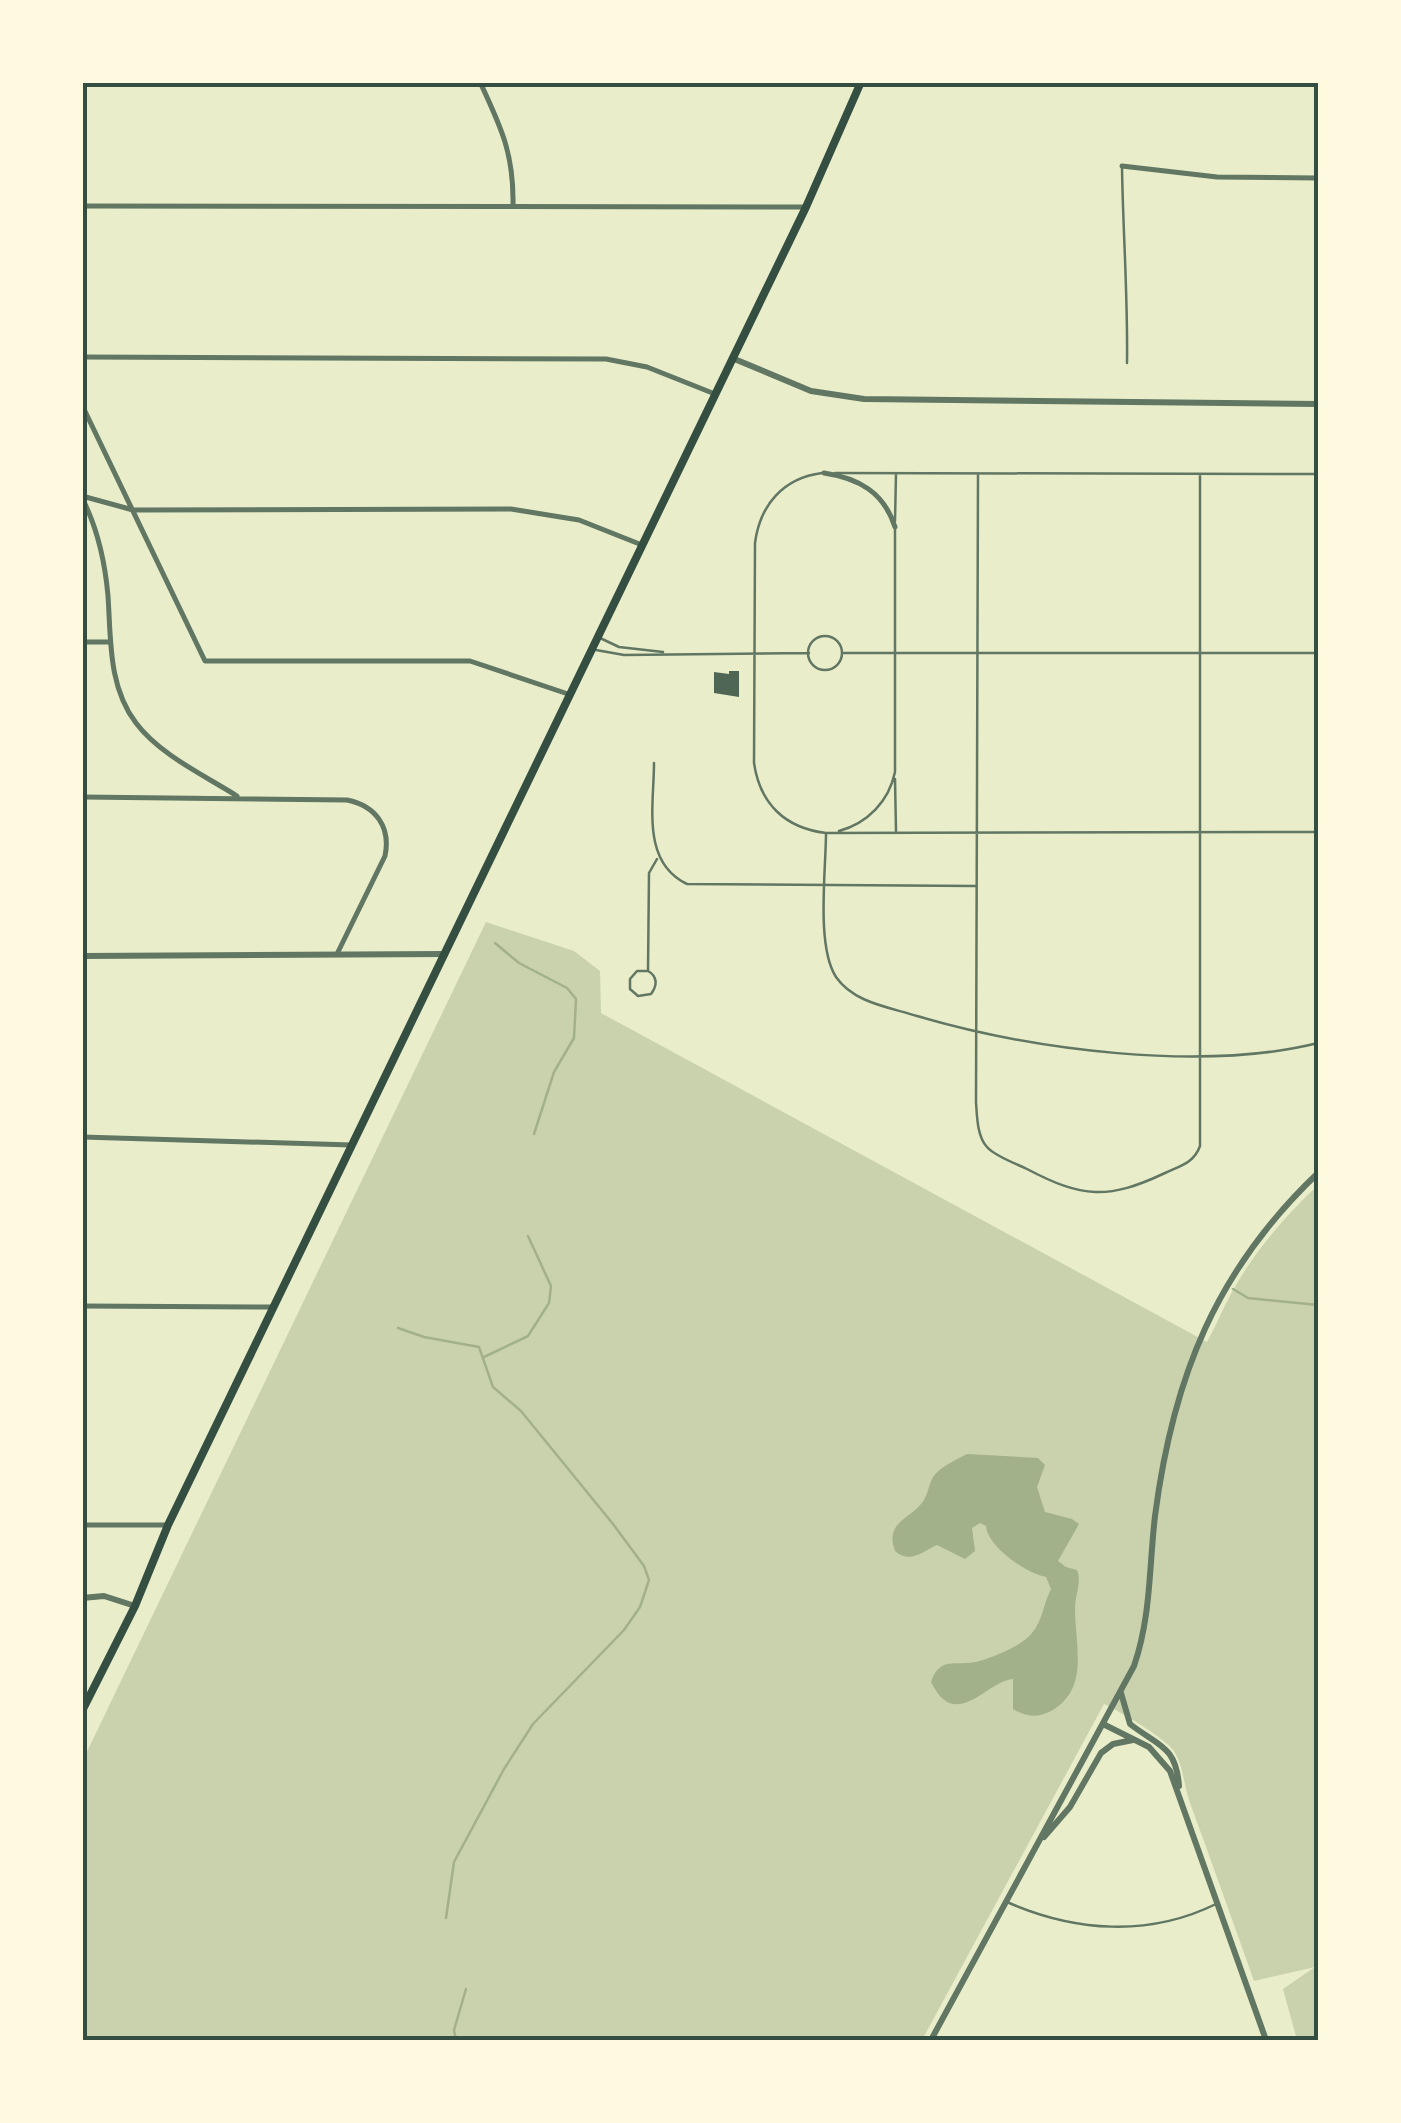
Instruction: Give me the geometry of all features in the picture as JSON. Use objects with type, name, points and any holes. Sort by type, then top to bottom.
[{"type":"main road","points":[[82,1710],[135,1606],[168,1525],[273,1306],[806,207],[860,82]]},
{"type":"street","points":[[480,82],[509,148],[514,175],[513,205]]},
{"type":"street","points":[[1122,166],[1217,178],[1318,178]]},
{"type":"street","points":[[82,206],[806,207]]},
{"type":"street","points":[[82,357],[606,359],[647,366],[715,394]]},
{"type":"street","points":[[732,358],[811,392],[864,399],[1318,404]]},
{"type":"street","points":[[82,406],[205,660],[470,661],[569,694]]},
{"type":"street","points":[[824,473],[854,479],[868,488],[887,507],[896,526]]},
{"type":"street","points":[[82,497],[133,510],[511,509],[579,520],[642,545]]},
{"type":"street","points":[[82,497],[102,553],[109,642],[119,691],[136,722],[158,744],[240,798]]},
{"type":"street","points":[[82,642],[109,642]]},
{"type":"street","points":[[82,798],[352,800],[378,816],[386,832],[385,856],[335,957]]},
{"type":"street","points":[[82,956],[444,954]]},
{"type":"street","points":[[82,1137],[351,1145]]},
{"type":"street","points":[[931,2040],[1121,1692],[1143,1638],[1158,1499],[1180,1394],[1195,1346],[1240,1262],[1279,1210],[1318,1173]]},
{"type":"street","points":[[82,1306],[273,1306]]},
{"type":"street","points":[[82,1525],[168,1525]]},
{"type":"street","points":[[82,1598],[95,1595],[135,1606]]},
{"type":"street","points":[[1121,1692],[1130,1724],[1174,1758],[1179,1791]]},
{"type":"street","points":[[1103,1724],[1160,1756],[1179,1791],[1266,2040]]},
{"type":"street","points":[[1036,1845],[1070,1807],[1102,1753],[1113,1744],[1135,1740]]},
{"type":"lane","points":[[1122,166],[1123,252],[1128,277],[1127,363]]},
{"type":"lane","points":[[896,473],[896,832]]},
{"type":"lane","points":[[978,474],[976,1102],[984,1142],[993,1152],[1058,1185],[1088,1193],[1130,1189],[1195,1157],[1201,1141],[1200,474]]},
{"type":"lane","points":[[1318,474],[805,476],[774,496],[763,512],[755,544],[753,746],[759,786],[772,808],[789,822],[826,833],[1318,832]]},
{"type":"lane","points":[[826,636],[837,642],[842,653],[837,665],[825,670],[813,665],[808,653],[814,641],[826,636]]},
{"type":"lane","points":[[598,637],[619,647],[669,653]]},
{"type":"lane","points":[[592,648],[606,654],[808,653]]},
{"type":"lane","points":[[842,653],[1318,653]]},
{"type":"lane","points":[[654,763],[654,840],[658,858],[672,876],[693,885],[978,886]]},
{"type":"lane","points":[[826,833],[846,829],[872,813],[888,793],[896,772]]},
{"type":"lane","points":[[826,833],[827,953],[832,970],[844,986],[868,1001],[978,1032],[1086,1049],[1201,1054],[1270,1052],[1318,1043]]},
{"type":"lane","points":[[648,971],[637,971],[630,978],[629,986],[635,995],[648,996],[655,988],[655,978],[648,971],[650,868],[658,858]]},
{"type":"lane","points":[[1006,1901],[1060,1921],[1102,1928],[1156,1924],[1218,1904]]},
{"type":"shaded area","points":[[486,922],[574,951],[600,971],[601,1013],[1207,1342],[1250,1262],[1318,1185],[1318,2040],[1297,2040],[1283,1989],[1315,1967],[1254,1981],[1174,1751],[1152,1732],[1104,1704],[922,2040],[83,2040],[82,1762]]},
{"type":"shaded area","points":[[967,1454],[1038,1458],[1045,1465],[1037,1487],[1045,1512],[1079,1524],[1058,1561],[1078,1574],[1076,1679],[1063,1702],[1041,1715],[1013,1709],[1013,1679],[961,1704],[941,1697],[931,1682],[944,1665],[983,1660],[1027,1638],[1038,1623],[1051,1589],[1046,1577],[1019,1565],[1000,1550],[986,1526],[980,1523],[972,1528],[975,1551],[965,1559],[937,1545],[911,1557],[895,1551],[896,1527],[924,1500],[933,1477]]},
{"type":"building","points":[[739,671],[739,697],[714,693],[714,672]]},
{"type":"waterway","points":[[495,943],[519,963],[567,988],[576,999],[574,1038],[554,1072],[534,1134]]},
{"type":"waterway","points":[[484,1357],[528,1336],[549,1303],[551,1286],[528,1236]]},
{"type":"waterway","points":[[1233,1289],[1248,1298],[1318,1305]]},
{"type":"waterway","points":[[398,1328],[479,1347],[493,1387],[521,1411],[613,1524],[644,1566],[649,1580],[640,1607],[624,1630],[533,1724],[504,1769],[454,1862],[446,1918]]},
{"type":"waterway","points":[[456,2040],[454,2030],[466,1989]]}]
